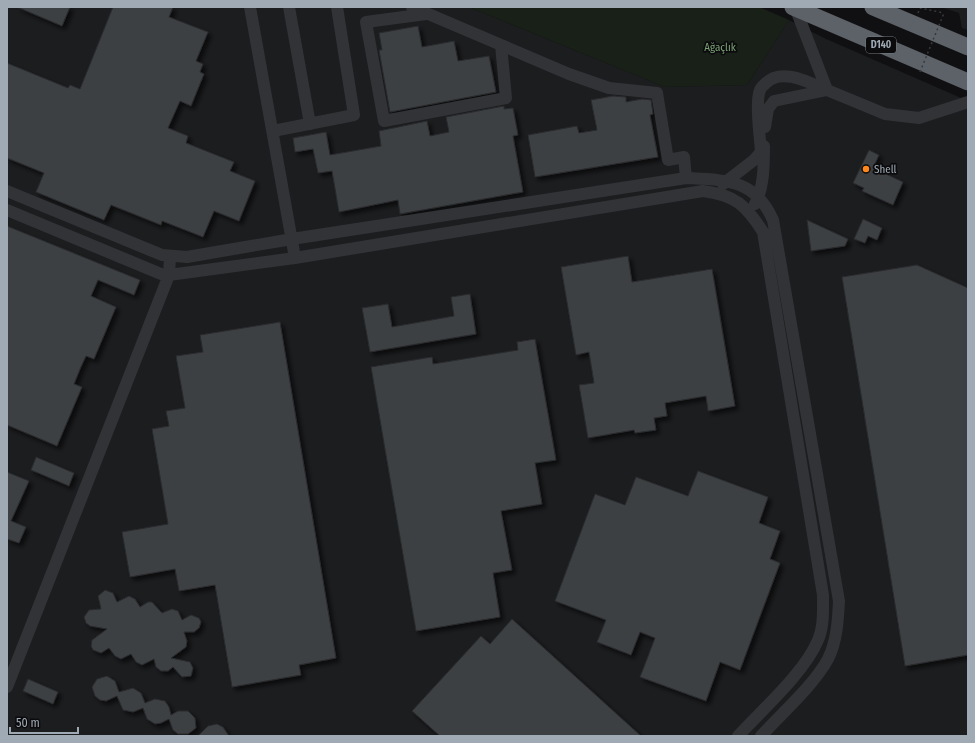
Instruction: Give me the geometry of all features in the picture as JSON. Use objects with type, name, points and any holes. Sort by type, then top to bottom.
[{"type":"highway","name":"D140","points":[[794,7],[968,82]]},
{"type":"highway","points":[[880,9],[968,47]]},
{"type":"street","points":[[250,7],[295,258]]},
{"type":"street","points":[[289,7],[310,124]]},
{"type":"street","points":[[273,131],[354,115],[337,7]]},
{"type":"street","points":[[412,7],[569,74],[609,88],[657,93],[668,160],[684,157],[686,178]]},
{"type":"street","points":[[794,7],[827,90]]},
{"type":"street","points":[[427,14],[366,22],[384,120],[506,98],[501,45]]},
{"type":"street","points":[[714,192],[727,180],[754,160],[761,152],[760,89],[770,79],[783,76],[800,79],[885,114],[919,118],[968,102]]},
{"type":"street","points":[[750,212],[758,198],[764,162],[765,131],[768,108],[774,101],[827,90]]},
{"type":"street","points":[[7,191],[162,255],[170,257],[187,257],[292,239],[686,178],[727,180],[747,188],[767,206],[773,220],[839,601],[837,631],[828,658],[811,682],[761,736]]},
{"type":"street","points":[[7,210],[161,274],[169,275],[295,258],[703,191],[714,192],[736,199],[750,212],[763,232],[823,595],[823,617],[818,640],[804,664],[738,736]]},
{"type":"street","points":[[7,687],[169,275],[170,257]]},
{"type":"street","points":[[7,654],[18,659]]},
{"type":"path","points":[[920,8],[944,13],[920,72]]},
{"type":"shaded area","points":[[7,7],[469,7],[665,87],[747,85],[789,20],[824,38],[968,101],[968,736],[7,736]]},
{"type":"shaded area","points":[[941,7],[968,7],[968,30],[962,28],[959,13]]},
{"type":"green space","name":"Ağaçlık","points":[[469,7],[759,7],[789,20],[747,85],[665,87]]},
{"type":"building","points":[[17,7],[70,7],[62,26]]},
{"type":"building","points":[[113,7],[173,7],[169,17],[208,32],[196,61],[203,64],[200,72],[204,74],[191,106],[180,101],[168,128],[188,136],[186,143],[234,162],[230,171],[255,181],[239,221],[214,211],[203,237],[162,221],[161,225],[111,205],[104,220],[36,192],[44,173],[7,158],[7,63],[68,88],[70,85],[80,89]]},
{"type":"building","points":[[418,26],[422,47],[454,41],[458,61],[489,56],[496,92],[390,112],[379,50],[382,50],[379,33]]},
{"type":"building","points":[[613,96],[626,97],[626,102],[642,99],[651,100],[653,114],[650,115],[658,157],[535,177],[528,135],[577,126],[579,133],[597,130],[591,100]]},
{"type":"building","points":[[504,106],[504,109],[513,108],[518,135],[513,136],[523,192],[400,214],[398,200],[339,212],[332,171],[318,173],[313,149],[295,152],[293,138],[326,132],[330,155],[381,146],[379,131],[427,121],[430,136],[449,132],[446,117]]},
{"type":"building","points":[[869,150],[879,155],[873,168],[903,182],[893,205],[862,191],[864,188],[853,183]]},
{"type":"building","points":[[863,219],[882,228],[877,240],[868,236],[865,243],[854,239]]},
{"type":"building","points":[[807,220],[848,239],[845,246],[811,251]]},
{"type":"building","points":[[7,226],[140,280],[134,295],[98,280],[91,296],[116,307],[94,359],[86,356],[80,369],[74,384],[82,387],[57,446],[7,425]]},
{"type":"building","points":[[628,256],[632,282],[712,269],[735,406],[708,411],[706,396],[665,403],[667,416],[654,418],[656,430],[635,433],[634,430],[588,438],[579,385],[594,383],[589,352],[576,355],[561,267]]},
{"type":"building","points":[[917,265],[968,288],[968,655],[905,666],[842,277]]},
{"type":"building","points":[[470,294],[476,334],[370,352],[362,308],[388,304],[392,327],[454,316],[451,297]]},
{"type":"building","points":[[280,322],[336,658],[299,665],[301,675],[232,687],[215,585],[179,591],[175,569],[130,577],[122,532],[168,524],[152,429],[169,426],[166,411],[185,408],[176,356],[203,352],[200,335]]},
{"type":"building","points":[[535,339],[556,460],[535,463],[542,504],[501,511],[512,570],[493,573],[500,617],[416,631],[371,367],[432,357],[433,364],[518,350],[517,342]]},
{"type":"building","points":[[36,457],[74,473],[69,486],[31,470]]},
{"type":"building","points":[[698,471],[768,497],[759,523],[780,531],[770,559],[780,563],[740,670],[720,662],[706,701],[640,677],[655,638],[640,632],[631,655],[597,642],[606,620],[555,601],[595,494],[625,505],[636,477],[688,496]]},
{"type":"building","points":[[7,472],[29,481],[11,521],[26,527],[19,543],[7,539]]},
{"type":"building","points":[[105,590],[113,593],[117,602],[129,596],[135,599],[140,607],[148,602],[152,602],[162,613],[172,609],[178,611],[182,620],[191,615],[199,618],[201,622],[199,628],[194,632],[184,632],[187,641],[186,647],[171,658],[190,662],[193,668],[191,676],[182,677],[173,667],[168,671],[161,671],[156,667],[154,659],[142,665],[136,662],[131,654],[121,659],[115,656],[109,648],[101,653],[93,650],[91,646],[92,640],[107,629],[90,626],[86,623],[84,617],[89,610],[101,609],[98,596]]},
{"type":"building","points":[[512,619],[641,736],[440,736],[412,711],[481,636],[490,644]]},
{"type":"building","points":[[107,676],[115,681],[119,692],[133,688],[141,693],[145,703],[155,699],[165,701],[169,707],[171,715],[178,711],[188,711],[195,718],[196,728],[188,734],[178,734],[173,730],[169,719],[155,724],[147,719],[143,708],[133,712],[123,710],[117,696],[106,701],[100,700],[95,696],[92,687],[97,679]]},
{"type":"building","points":[[28,679],[58,692],[53,704],[23,691]]},
{"type":"building","points":[[217,724],[223,727],[229,736],[198,736],[208,726]]},
{"type":"place","name":"Shell","points":[[866,169]]}]
